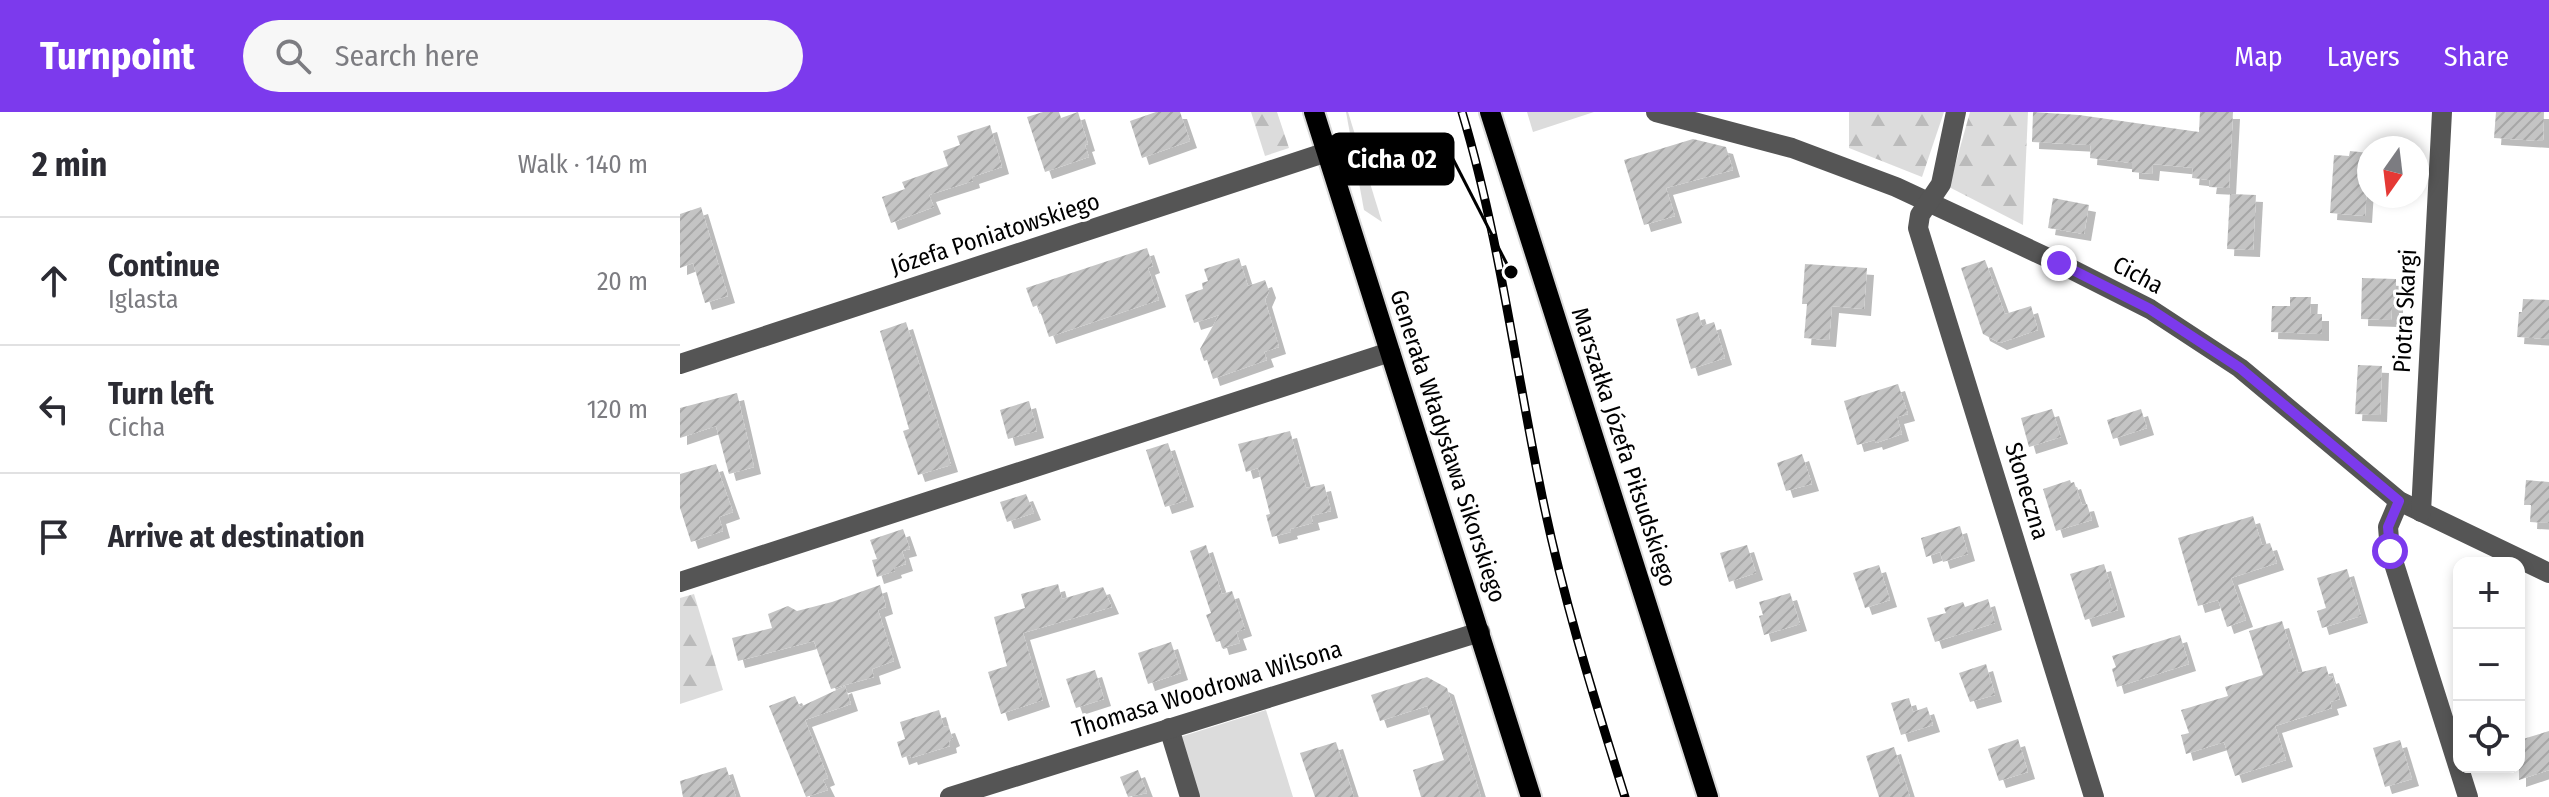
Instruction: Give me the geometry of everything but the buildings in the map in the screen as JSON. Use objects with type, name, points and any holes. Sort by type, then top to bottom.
[{"type":"main road","name":"Generała Władysława Sikorskiego","points":[[1314,112],[1531,797]]},
{"type":"main road","name":"Marszałka Józefa Piłsudskiego","points":[[1490,112],[1708,797]]},
{"type":"street","name":"Słoneczna","points":[[1956,112],[1941,184],[1920,215],[1918,228],[2094,797]]},
{"type":"street","name":"Piotra Skargi","points":[[2421,512],[2442,112]]},
{"type":"street","name":"Cicha","points":[[1663,113],[1792,148],[1930,201],[2150,309],[2240,368],[2399,501],[2549,573]]},
{"type":"street","name":"Józefa Poniatowskiego","points":[[680,364],[1327,152]]},
{"type":"street","points":[[680,582],[1390,352]]},
{"type":"street","points":[[2399,501],[2388,527],[2390,551],[2468,797]]},
{"type":"street","name":"Thomasa Woodrowa Wilsona","points":[[957,796],[1480,632]]},
{"type":"street","points":[[1169,728],[1190,797]]},
{"type":"green space","points":[[1251,112],[1277,112],[1289,148],[1265,156]]},
{"type":"green space","points":[[1348,112],[1382,222],[1364,210]]},
{"type":"green space","points":[[1527,112],[1594,112],[1533,132]]},
{"type":"green space","points":[[1849,112],[1944,112],[1922,177],[1849,148]]},
{"type":"green space","points":[[1970,112],[2028,112],[2023,225],[1949,187]]},
{"type":"green space","points":[[694,594],[723,690],[680,704],[680,598]]},
{"type":"green space","points":[[1266,710],[1293,797],[1195,797],[1177,738]]},
{"type":"railway","points":[[1462,112],[1496,249],[1557,561],[1625,797]]},
{"type":"place","name":"Cicha 02","points":[[1511,272]]},
{"type":"route","points":[[2059,263],[2150,309],[2240,368],[2399,501],[2388,527],[2390,551]]}]
